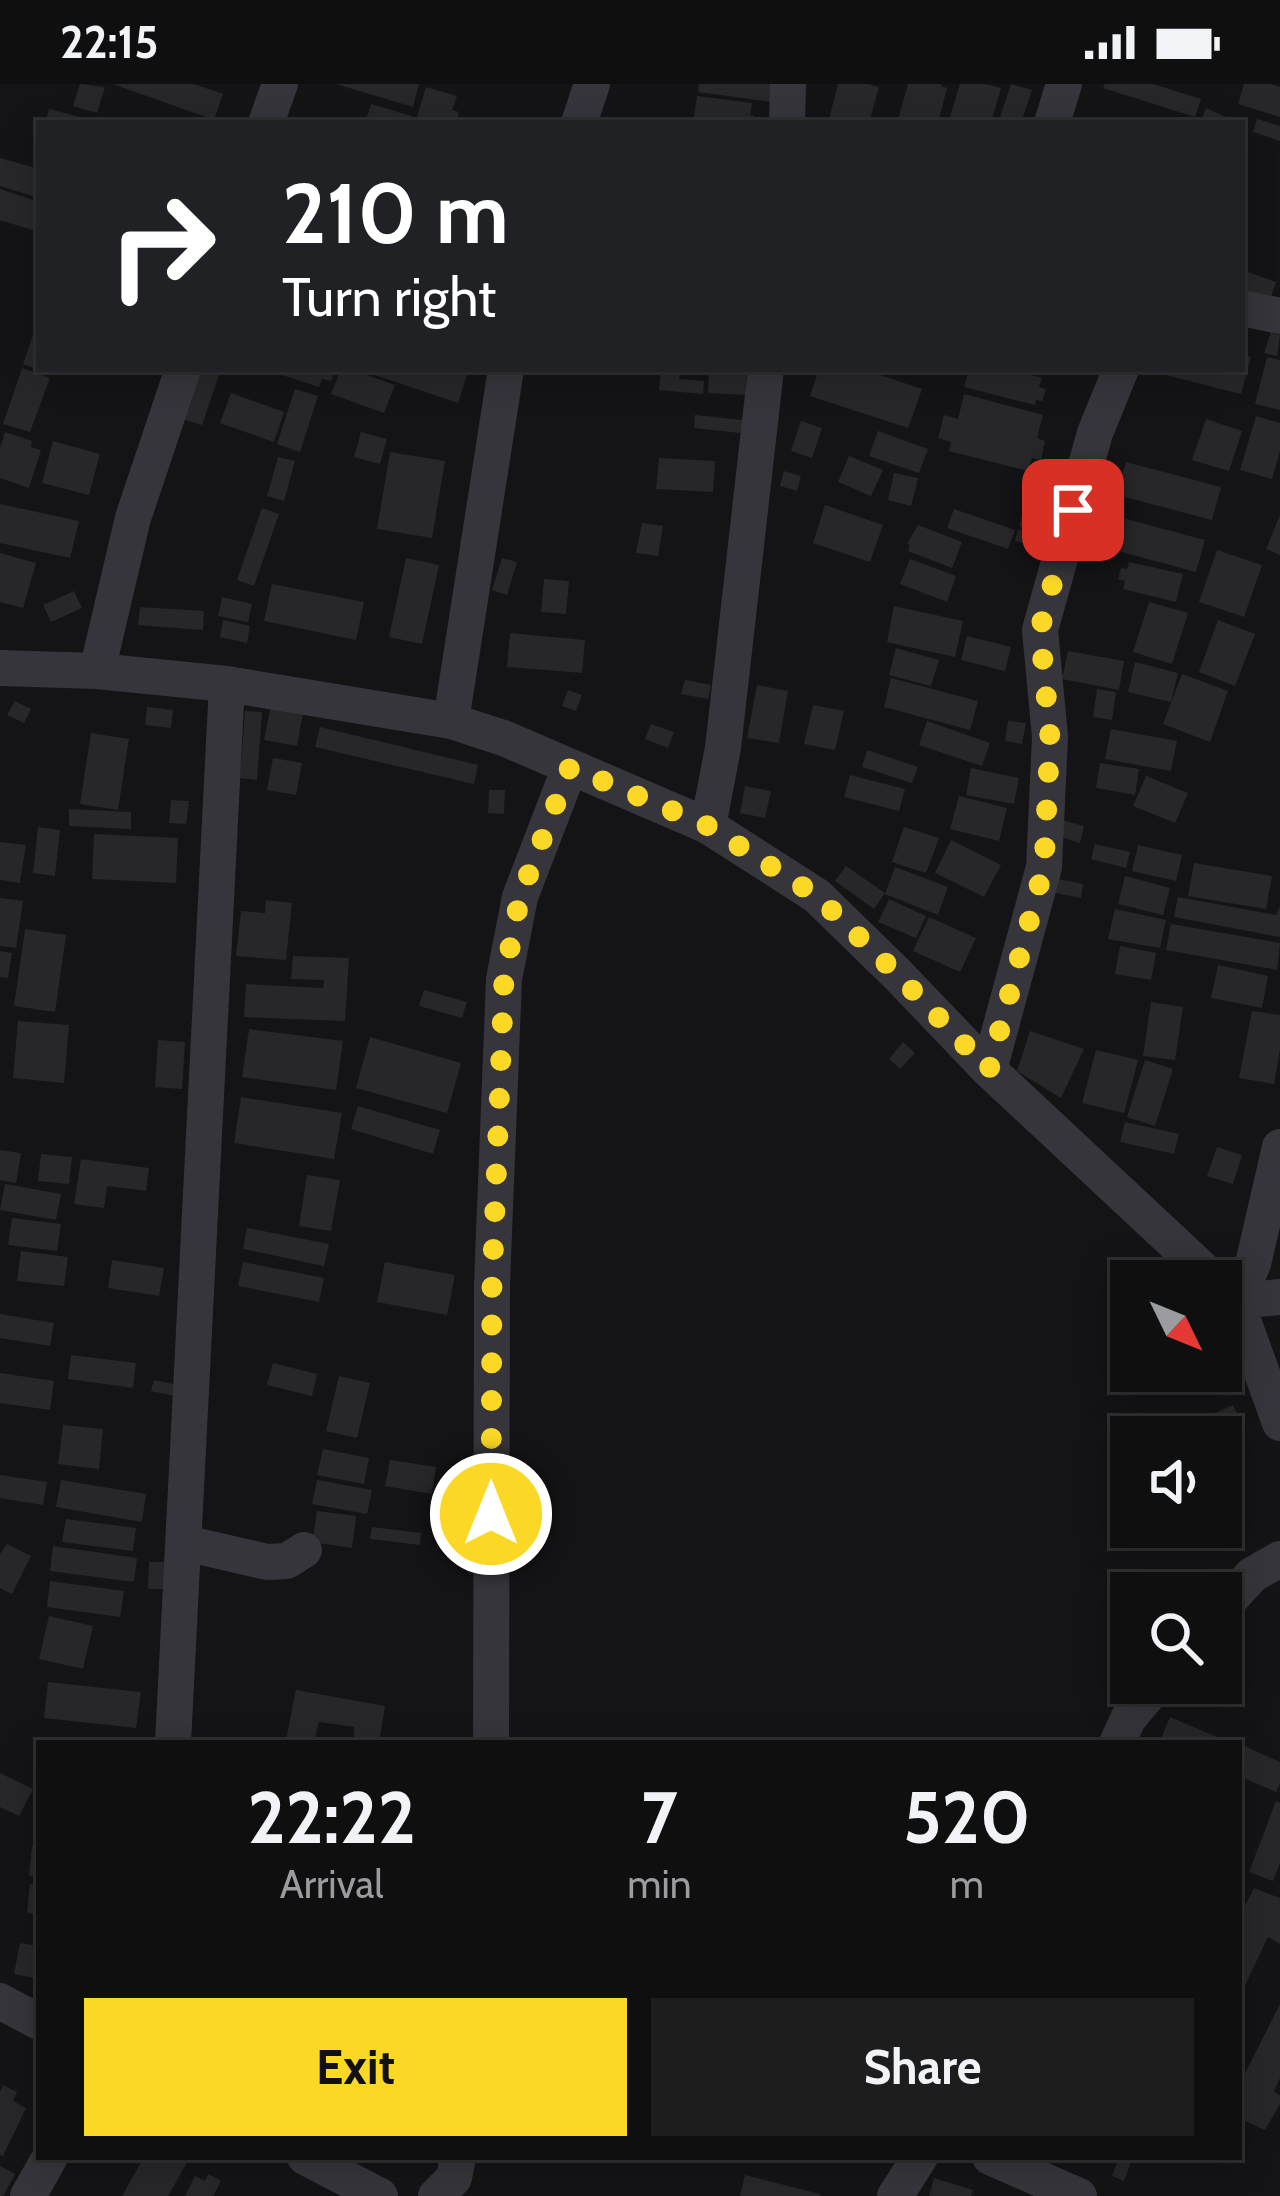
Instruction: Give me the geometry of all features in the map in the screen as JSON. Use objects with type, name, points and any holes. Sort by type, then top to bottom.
[{"type":"street","points":[[267,120],[280,84]]},
{"type":"street","points":[[580,120],[592,84]]},
{"type":"street","points":[[787,120],[788,84]]},
{"type":"street","points":[[1053,120],[1064,84]]},
{"type":"street","points":[[1245,309],[1280,316]]},
{"type":"street","points":[[98,671],[133,518],[182,372]]},
{"type":"street","points":[[451,722],[506,372]]},
{"type":"street","points":[[708,826],[723,748],[766,372]]},
{"type":"street","points":[[989,1070],[1044,867],[1050,737],[1040,629],[1095,433],[1119,372]]},
{"type":"street","points":[[0,668],[227,683],[451,722],[506,739],[708,826],[817,896],[989,1070],[1193,1260]]},
{"type":"street","points":[[173,1740],[227,683]]},
{"type":"street","points":[[490,1740],[492,1284],[504,979],[520,897],[570,767]]},
{"type":"street","points":[[1242,1273],[1253,1264],[1280,1147]]},
{"type":"street","points":[[1242,1292],[1280,1297]]},
{"type":"street","points":[[1242,1332],[1280,1423]]},
{"type":"street","points":[[185,1543],[267,1562],[287,1561],[304,1550]]},
{"type":"street","points":[[1242,1585],[1280,1559]]},
{"type":"street","points":[[1118,1740],[1141,1704]]},
{"type":"street","points":[[0,2001],[36,2020]]},
{"type":"street","points":[[28,2196],[48,2160]]},
{"type":"street","points":[[310,2160],[380,2196]]},
{"type":"street","points":[[436,2196],[454,2178],[457,2160]]},
{"type":"street","points":[[895,2196],[918,2160]]},
{"type":"street","points":[[997,2160],[1078,2196]]},
{"type":"building","points":[[80,84],[105,87],[97,113],[73,106]]},
{"type":"building","points":[[113,84],[194,84],[223,94],[214,120]]},
{"type":"building","points":[[336,84],[419,84],[413,107]]},
{"type":"building","points":[[699,84],[773,84],[771,102],[698,92]]},
{"type":"building","points":[[838,84],[879,87],[870,120],[829,120]]},
{"type":"building","points":[[908,84],[947,88],[939,120],[898,120]]},
{"type":"building","points":[[960,84],[1001,88],[992,120],[949,120]]},
{"type":"building","points":[[1011,84],[1032,90],[1022,120],[999,120]]},
{"type":"building","points":[[1105,84],[1153,84],[1201,99],[1195,117],[1103,88]]},
{"type":"building","points":[[1244,84],[1280,87],[1280,117],[1238,104]]},
{"type":"building","points":[[426,87],[457,96],[452,110],[459,112],[457,120],[416,120]]},
{"type":"building","points":[[697,96],[752,103],[750,115],[755,116],[754,120],[693,120]]},
{"type":"building","points":[[371,104],[412,116],[411,120],[366,120]]},
{"type":"building","points":[[1206,108],[1233,120],[1201,120]]},
{"type":"building","points":[[49,109],[89,119],[89,120],[46,120]]},
{"type":"building","points":[[1257,119],[1280,126],[1280,141],[1253,132]]},
{"type":"building","points":[[0,158],[36,168],[36,197],[0,186]]},
{"type":"building","points":[[0,189],[36,201],[36,231],[0,220]]},
{"type":"building","points":[[1245,271],[1276,282],[1270,300],[1245,291]]},
{"type":"building","points":[[36,326],[36,369],[23,364]]},
{"type":"building","points":[[1271,332],[1280,335],[1277,356],[1264,353]]},
{"type":"building","points":[[1245,356],[1251,357],[1241,394],[1162,374],[1245,372]]},
{"type":"building","points":[[1267,357],[1280,360],[1280,410],[1255,404]]},
{"type":"building","points":[[22,368],[50,378],[30,432],[3,424]]},
{"type":"building","points":[[197,372],[219,375],[202,425],[176,417]]},
{"type":"building","points":[[272,372],[335,372],[331,381],[322,379],[319,387]]},
{"type":"building","points":[[340,372],[358,372],[395,385],[384,413],[331,394]]},
{"type":"building","points":[[366,372],[458,372],[467,375],[458,403]]},
{"type":"building","points":[[661,372],[680,372],[679,379],[704,381],[703,394],[659,390]]},
{"type":"building","points":[[709,372],[747,372],[745,395],[708,393]]},
{"type":"building","points":[[818,372],[871,372],[922,389],[908,428],[810,396]]},
{"type":"building","points":[[968,372],[1019,372],[1042,378],[1039,387],[1046,389],[1035,405],[964,387]]},
{"type":"building","points":[[295,389],[318,396],[300,452],[277,444]]},
{"type":"building","points":[[231,393],[284,412],[274,442],[220,423]]},
{"type":"building","points":[[964,394],[1043,415],[1037,438],[1045,441],[1041,460],[1032,458],[1028,471],[949,451],[951,442],[938,438],[944,415],[958,419]]},
{"type":"building","points":[[695,415],[751,421],[749,434],[694,428]]},
{"type":"building","points":[[1256,416],[1280,423],[1280,451],[1272,479],[1240,470]]},
{"type":"building","points":[[1206,419],[1242,431],[1229,471],[1192,460]]},
{"type":"building","points":[[801,421],[822,428],[812,458],[791,451]]},
{"type":"building","points":[[878,431],[928,449],[919,473],[869,456]]},
{"type":"building","points":[[5,432],[32,441],[31,447],[41,450],[29,488],[0,478]]},
{"type":"building","points":[[361,432],[387,439],[380,464],[354,457]]},
{"type":"building","points":[[53,441],[100,454],[89,495],[42,483]]},
{"type":"building","points":[[390,452],[445,461],[432,538],[377,529]]},
{"type":"building","points":[[849,456],[883,470],[871,496],[838,482]]},
{"type":"building","points":[[278,457],[295,461],[284,501],[267,496]]},
{"type":"building","points":[[659,458],[715,461],[713,492],[656,489]]},
{"type":"building","points":[[1126,462],[1221,487],[1212,520],[1117,495]]},
{"type":"building","points":[[784,471],[801,476],[797,491],[780,486]]},
{"type":"building","points":[[894,473],[918,478],[911,506],[888,500]]},
{"type":"building","points":[[0,504],[79,521],[70,558],[0,543]]},
{"type":"building","points":[[1025,504],[1042,508],[1036,531],[1019,527]]},
{"type":"building","points":[[825,505],[883,525],[870,562],[813,543]]},
{"type":"building","points":[[262,508],[279,514],[254,586],[237,580]]},
{"type":"building","points":[[954,509],[1015,530],[1008,549],[947,528]]},
{"type":"building","points":[[1111,515],[1205,540],[1196,572],[1103,547]]},
{"type":"building","points":[[1280,515],[1280,555],[1266,549]]},
{"type":"building","points":[[642,523],[663,526],[658,556],[636,553]]},
{"type":"building","points":[[918,525],[962,542],[952,568],[908,551]]},
{"type":"building","points":[[1018,529],[1039,534],[1036,546],[1015,541]]},
{"type":"building","points":[[1217,550],[1262,565],[1244,617],[1199,602]]},
{"type":"building","points":[[0,553],[36,563],[23,608],[0,602]]},
{"type":"building","points":[[406,558],[439,565],[422,644],[389,637]]},
{"type":"building","points":[[502,558],[517,562],[507,595],[492,590]]},
{"type":"building","points":[[910,559],[956,576],[947,602],[900,584]]},
{"type":"building","points":[[1129,562],[1183,574],[1176,602],[1123,589],[1125,581],[1118,579]]},
{"type":"building","points":[[544,579],[569,581],[566,614],[541,612]]},
{"type":"building","points":[[272,584],[364,602],[356,640],[264,621]]},
{"type":"building","points":[[74,591],[82,608],[51,622],[43,605]]},
{"type":"building","points":[[222,597],[252,604],[248,622],[218,616]]},
{"type":"building","points":[[1149,602],[1188,613],[1172,664],[1133,652]]},
{"type":"building","points":[[894,606],[963,621],[955,657],[887,642]]},
{"type":"building","points":[[140,607],[204,611],[203,630],[138,625]]},
{"type":"building","points":[[223,620],[250,626],[247,643],[220,637]]},
{"type":"building","points":[[1218,620],[1255,634],[1235,686],[1199,672]]},
{"type":"building","points":[[510,633],[585,640],[582,673],[507,667]]},
{"type":"building","points":[[967,636],[1011,647],[1005,671],[961,660]]},
{"type":"building","points":[[896,648],[939,660],[931,686],[889,675]]},
{"type":"building","points":[[1068,651],[1124,661],[1119,690],[1062,679]]},
{"type":"building","points":[[1135,662],[1178,673],[1171,702],[1128,692]]},
{"type":"building","points":[[1182,674],[1228,691],[1210,742],[1163,724]]},
{"type":"building","points":[[891,678],[978,701],[970,730],[884,707]]},
{"type":"building","points":[[685,680],[711,685],[708,699],[681,694]]},
{"type":"building","points":[[757,685],[788,691],[779,743],[747,738]]},
{"type":"building","points":[[1097,689],[1116,692],[1112,720],[1093,717]]},
{"type":"building","points":[[568,690],[582,695],[576,711],[562,706]]},
{"type":"building","points":[[15,701],[31,709],[24,723],[7,715]]},
{"type":"building","points":[[272,701],[304,708],[297,746],[264,740]]},
{"type":"building","points":[[813,705],[844,711],[835,750],[804,744]]},
{"type":"building","points":[[147,707],[173,710],[171,728],[145,725]]},
{"type":"building","points":[[245,711],[262,712],[257,780],[240,778]]},
{"type":"building","points":[[927,721],[990,743],[982,766],[919,745]]},
{"type":"building","points":[[1008,721],[1026,723],[1022,744],[1005,741]]},
{"type":"building","points":[[651,724],[674,732],[668,748],[645,739]]},
{"type":"building","points":[[320,727],[478,765],[474,784],[315,747]]},
{"type":"building","points":[[1111,729],[1177,741],[1171,771],[1105,759]]},
{"type":"building","points":[[91,733],[129,739],[118,810],[80,804]]},
{"type":"building","points":[[867,750],[918,767],[912,783],[862,767]]},
{"type":"building","points":[[273,758],[302,763],[296,795],[267,790]]},
{"type":"building","points":[[1100,763],[1139,769],[1135,795],[1096,788]]},
{"type":"building","points":[[971,768],[1019,778],[1014,804],[966,795]]},
{"type":"building","points":[[850,775],[905,789],[899,811],[844,797]]},
{"type":"building","points":[[1146,776],[1188,793],[1175,823],[1133,806]]},
{"type":"building","points":[[745,786],[771,791],[765,818],[740,813]]},
{"type":"building","points":[[489,790],[505,790],[504,814],[488,813]]},
{"type":"building","points":[[959,796],[1007,808],[999,841],[950,829]]},
{"type":"building","points":[[171,800],[189,801],[186,824],[169,823]]},
{"type":"building","points":[[69,809],[131,812],[131,829],[69,826]]},
{"type":"building","points":[[1062,820],[1084,826],[1080,843],[1058,836]]},
{"type":"building","points":[[38,827],[60,830],[55,876],[33,873]]},
{"type":"building","points":[[904,827],[939,838],[926,873],[892,862]]},
{"type":"building","points":[[94,834],[178,838],[176,883],[92,879]]},
{"type":"building","points":[[951,840],[1001,865],[984,897],[935,873]]},
{"type":"building","points":[[0,842],[26,845],[20,883],[0,880]]},
{"type":"building","points":[[1095,844],[1130,852],[1126,868],[1091,859]]},
{"type":"building","points":[[1138,845],[1182,855],[1176,881],[1132,871]]},
{"type":"building","points":[[1194,863],[1272,876],[1266,909],[1188,896]]},
{"type":"building","points":[[846,866],[885,893],[874,909],[835,881]]},
{"type":"building","points":[[895,867],[948,887],[938,915],[885,894]]},
{"type":"building","points":[[1125,876],[1170,888],[1163,915],[1118,904]]},
{"type":"building","points":[[1058,879],[1083,884],[1081,898],[1055,893]]},
{"type":"building","points":[[1178,897],[1276,915],[1280,906],[1280,937],[1174,917]]},
{"type":"building","points":[[0,898],[23,901],[16,948],[0,946]]},
{"type":"building","points":[[889,899],[926,916],[916,938],[878,922]]},
{"type":"building","points":[[266,900],[292,903],[286,960],[236,956],[241,911],[265,913]]},
{"type":"building","points":[[1115,909],[1166,920],[1160,948],[1108,939]]},
{"type":"building","points":[[929,917],[976,938],[960,972],[913,951]]},
{"type":"building","points":[[1171,924],[1280,943],[1277,970],[1166,950]]},
{"type":"building","points":[[25,929],[66,935],[55,1012],[14,1006]]},
{"type":"building","points":[[1120,946],[1156,953],[1151,980],[1115,974]]},
{"type":"building","points":[[0,951],[12,953],[8,978],[0,977]]},
{"type":"building","points":[[293,956],[349,958],[345,1021],[244,1017],[246,984],[323,988],[324,980],[291,979]]},
{"type":"building","points":[[1218,965],[1268,976],[1262,1008],[1211,998]]},
{"type":"building","points":[[424,990],[467,1002],[462,1018],[419,1006]]},
{"type":"building","points":[[1151,1002],[1183,1007],[1175,1060],[1143,1056]]},
{"type":"building","points":[[1252,1011],[1280,1015],[1274,1084],[1239,1078]]},
{"type":"building","points":[[18,1021],[69,1025],[64,1083],[13,1078]]},
{"type":"building","points":[[249,1029],[343,1041],[336,1090],[242,1077]]},
{"type":"building","points":[[1030,1031],[1084,1049],[1061,1098],[1017,1071]]},
{"type":"building","points":[[370,1037],[461,1063],[447,1113],[356,1088]]},
{"type":"building","points":[[158,1040],[185,1042],[182,1089],[155,1087]]},
{"type":"building","points":[[903,1042],[915,1053],[900,1069],[889,1059]]},
{"type":"building","points":[[1096,1050],[1138,1060],[1124,1113],[1082,1103]]},
{"type":"building","points":[[1145,1060],[1173,1069],[1155,1126],[1127,1117]]},
{"type":"building","points":[[241,1097],[342,1113],[334,1159],[234,1143]]},
{"type":"building","points":[[358,1106],[440,1130],[433,1154],[351,1129]]},
{"type":"building","points":[[1125,1122],[1179,1134],[1174,1154],[1120,1142]]},
{"type":"building","points":[[1217,1147],[1242,1155],[1233,1184],[1207,1176]]},
{"type":"building","points":[[0,1150],[21,1153],[16,1183],[0,1180]]},
{"type":"building","points":[[41,1154],[72,1157],[69,1184],[38,1181]]},
{"type":"building","points":[[81,1159],[149,1168],[146,1191],[107,1186],[104,1208],[74,1204]]},
{"type":"building","points":[[307,1175],[340,1180],[331,1231],[299,1226]]},
{"type":"building","points":[[5,1184],[61,1194],[56,1220],[0,1210]]},
{"type":"building","points":[[12,1218],[61,1224],[57,1251],[8,1245]]},
{"type":"building","points":[[247,1228],[329,1244],[324,1266],[243,1249]]},
{"type":"building","points":[[21,1251],[68,1257],[64,1286],[17,1281]]},
{"type":"building","points":[[112,1260],[164,1268],[159,1296],[108,1288]]},
{"type":"building","points":[[243,1262],[324,1278],[319,1302],[238,1286]]},
{"type":"building","points":[[385,1262],[455,1275],[447,1315],[377,1302]]},
{"type":"building","points":[[0,1314],[54,1323],[50,1346],[0,1338]]},
{"type":"building","points":[[71,1355],[136,1363],[133,1388],[68,1379]]},
{"type":"building","points":[[273,1363],[317,1374],[312,1396],[267,1385]]},
{"type":"building","points":[[0,1373],[54,1381],[50,1410],[0,1403]]},
{"type":"building","points":[[339,1376],[370,1383],[357,1438],[326,1431]]},
{"type":"building","points":[[154,1380],[177,1385],[175,1396],[151,1391]]},
{"type":"building","points":[[1233,1405],[1238,1416],[1214,1416]]},
{"type":"building","points":[[63,1425],[103,1429],[99,1469],[58,1464]]},
{"type":"building","points":[[323,1449],[369,1458],[364,1484],[317,1475]]},
{"type":"building","points":[[390,1460],[436,1467],[432,1494],[385,1486]]},
{"type":"building","points":[[0,1475],[47,1482],[43,1505],[0,1498]]},
{"type":"building","points":[[61,1480],[146,1494],[142,1522],[56,1507]]},
{"type":"building","points":[[317,1480],[372,1490],[367,1514],[312,1504]]},
{"type":"building","points":[[317,1511],[356,1516],[352,1548],[312,1542]]},
{"type":"building","points":[[66,1519],[136,1528],[133,1551],[62,1542]]},
{"type":"building","points":[[372,1527],[421,1533],[420,1545],[370,1539]]},
{"type":"building","points":[[7,1544],[31,1556],[12,1594],[0,1588],[0,1554]]},
{"type":"building","points":[[53,1546],[137,1558],[134,1582],[50,1571]]},
{"type":"building","points":[[149,1562],[166,1562],[166,1589],[148,1589]]},
{"type":"building","points":[[50,1581],[124,1591],[120,1617],[47,1607]]},
{"type":"building","points":[[49,1616],[93,1626],[83,1669],[39,1659]]},
{"type":"building","points":[[48,1682],[141,1692],[136,1728],[44,1718]]},
{"type":"building","points":[[296,1690],[385,1706],[379,1740],[354,1740],[354,1727],[319,1722],[314,1740],[286,1740]]},
{"type":"building","points":[[1170,1717],[1224,1740],[1165,1740],[1161,1738]]},
{"type":"building","points":[[1242,1745],[1280,1762],[1276,1792],[1242,1777]]},
{"type":"building","points":[[0,1773],[33,1789],[19,1816],[0,1807]]},
{"type":"building","points":[[1276,1801],[1280,1803],[1280,1863],[1273,1881],[1249,1872]]},
{"type":"building","points":[[32,1846],[36,1847],[36,1876],[29,1876]]},
{"type":"building","points":[[30,1884],[36,1884],[36,1914],[27,1913]]},
{"type":"building","points":[[1254,1888],[1280,1898],[1280,1944],[1268,1937],[1242,1992],[1242,1911]]},
{"type":"building","points":[[20,1943],[36,1946],[36,1978],[14,1974]]},
{"type":"building","points":[[1280,2004],[1280,2078],[1274,2091],[1280,2104],[1265,2130],[1242,2119],[1243,2077]]},
{"type":"building","points":[[3,2085],[17,2092],[13,2101],[26,2108],[3,2156],[0,2092]]},
{"type":"building","points":[[142,2160],[188,2160],[168,2196],[122,2196]]},
{"type":"building","points":[[1118,2160],[1132,2160],[1124,2181],[1112,2176]]},
{"type":"building","points":[[0,2166],[15,2174],[3,2196],[0,2196]]},
{"type":"building","points":[[208,2174],[221,2181],[213,2196],[185,2196],[195,2176],[205,2181]]},
{"type":"building","points":[[745,2175],[820,2194],[820,2196],[740,2196]]},
{"type":"building","points":[[934,2178],[973,2190],[971,2196],[929,2196]]},
{"type":"route","points":[[491,1514],[492,1284],[504,979],[520,897],[570,767],[708,826],[817,896],[989,1070],[1044,867],[1050,737],[1040,629],[1073,510]]}]
